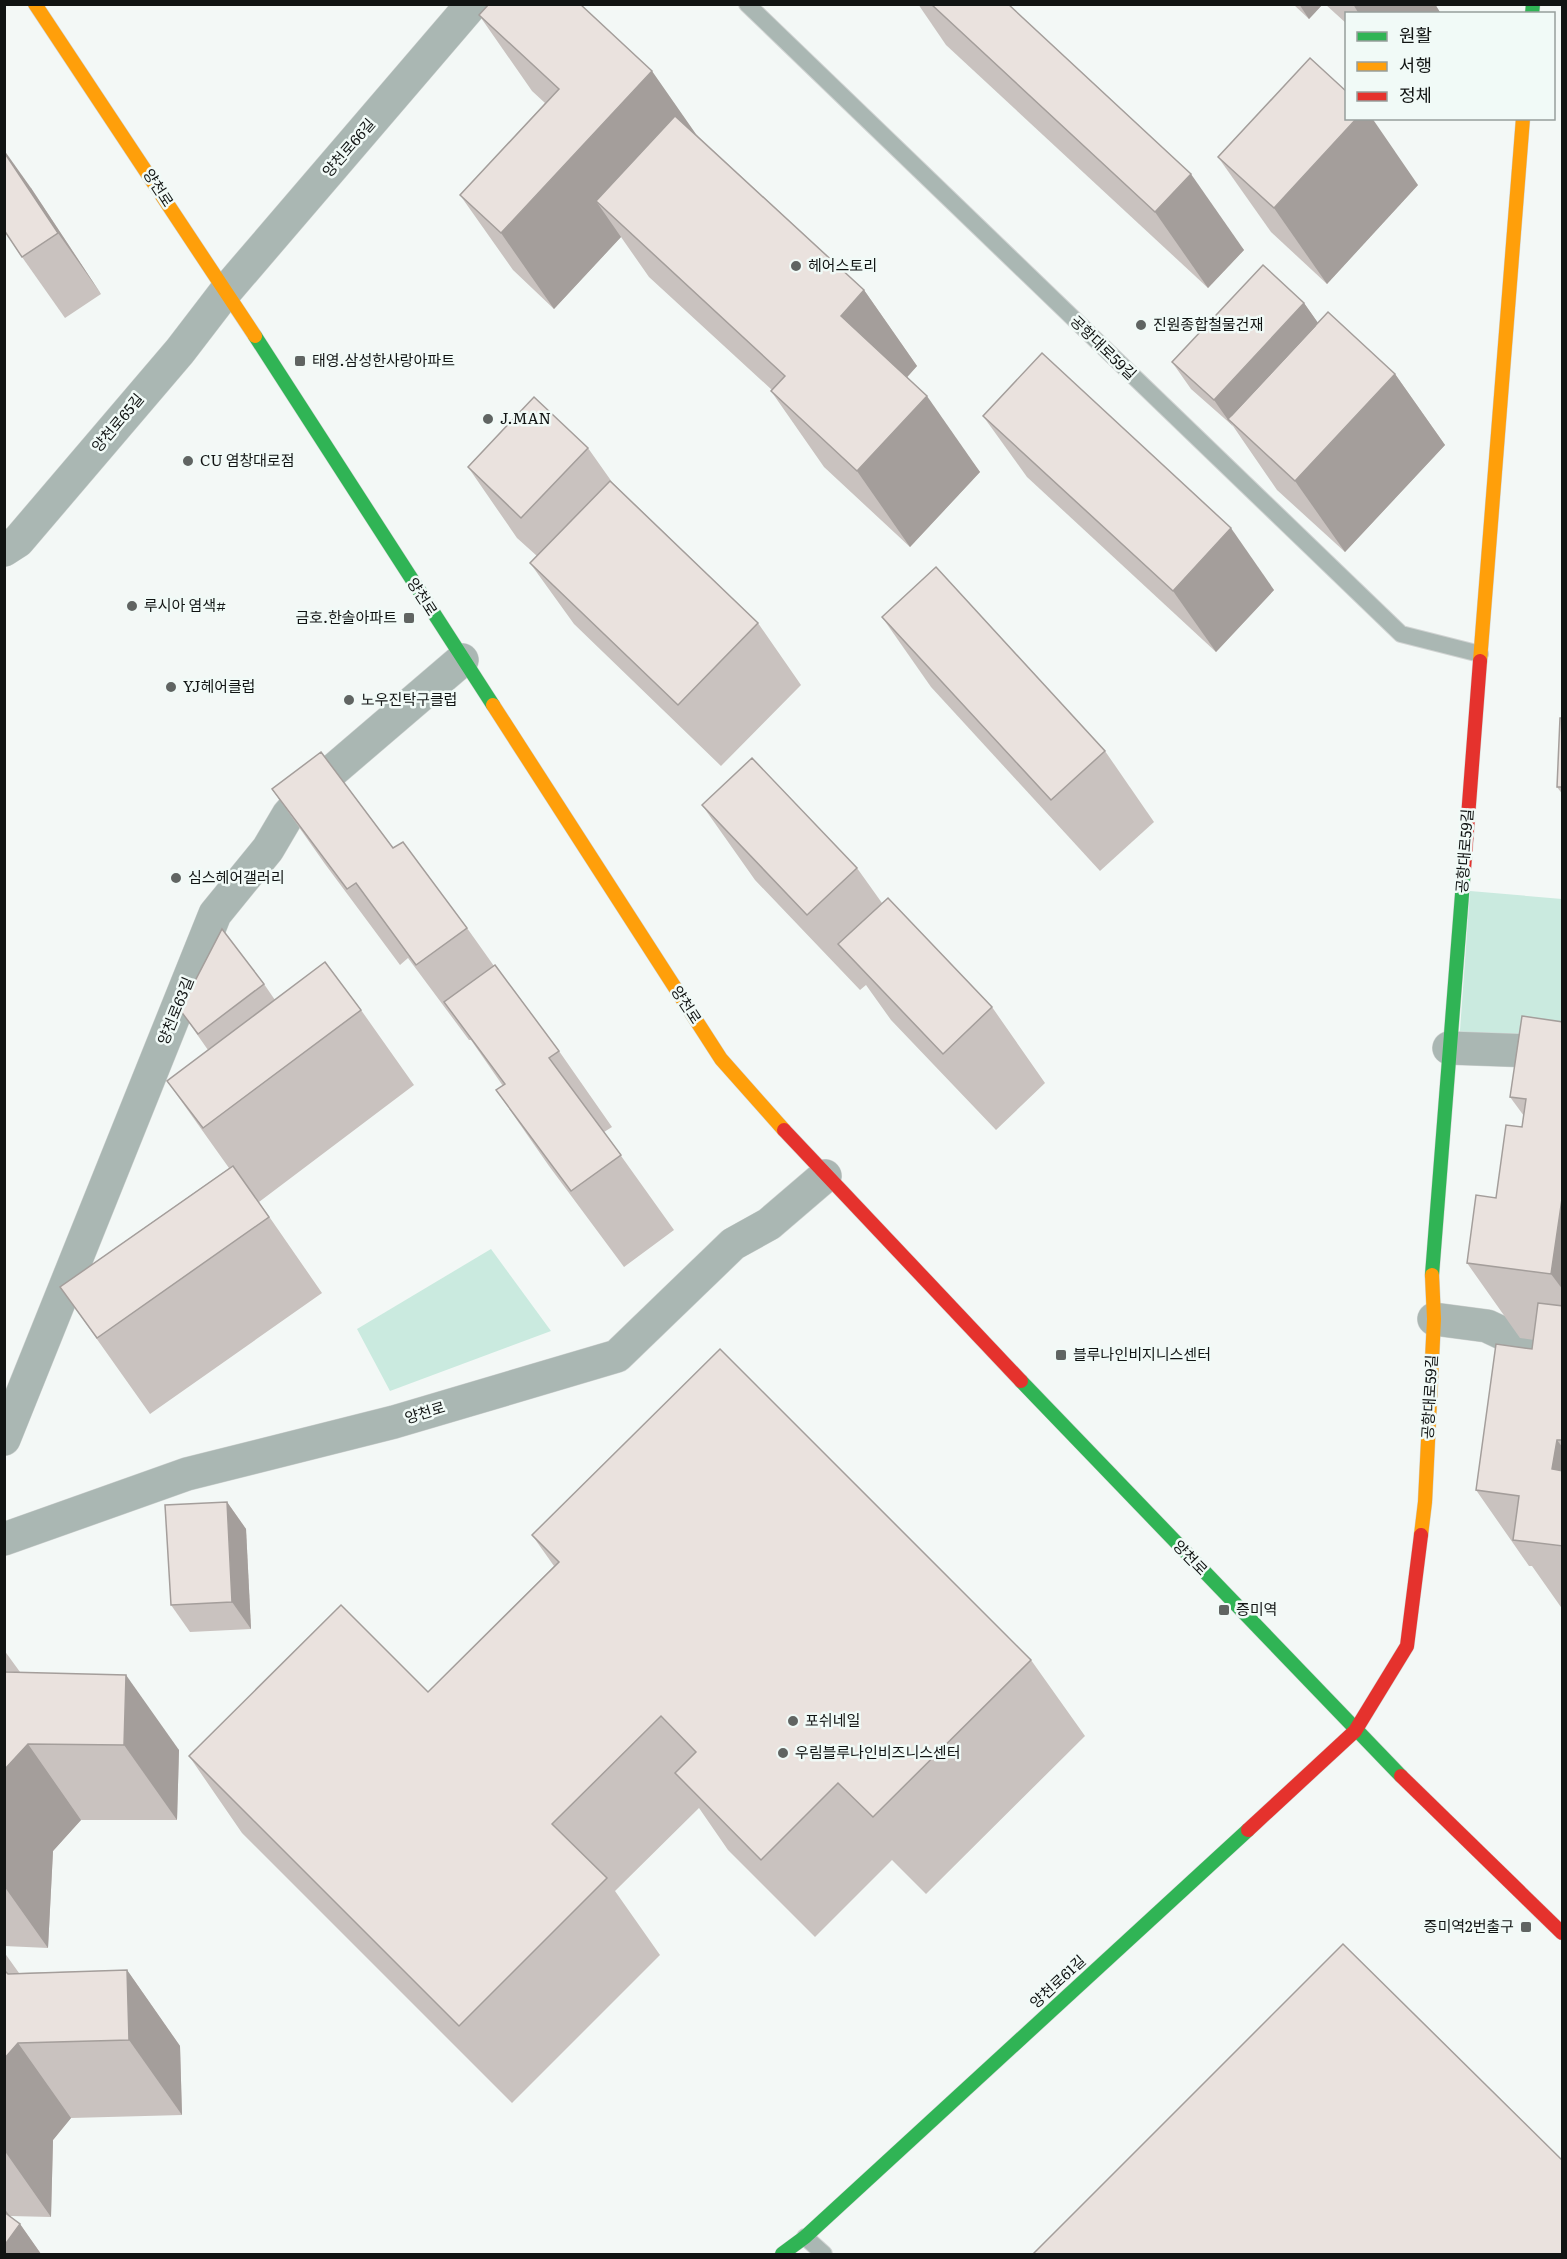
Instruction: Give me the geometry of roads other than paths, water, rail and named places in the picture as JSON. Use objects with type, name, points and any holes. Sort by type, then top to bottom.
[{"type":"main road","name":"양천로","points":[[36,4],[226,291],[721,1059],[825,1176],[1355,1731],[1563,1933]]},
{"type":"main road","name":"공항대로59길","points":[[1355,1731],[1407,1646],[1425,1502],[1434,1319],[1431,1288],[1523,120]]},
{"type":"main road","name":"양천로61길","points":[[782,2254],[805,2237],[1355,1731]]},
{"type":"street","name":"양천로66길","points":[[226,291],[472,4]]},
{"type":"street","name":"양천로65길","points":[[4,550],[18,541],[180,351],[226,291]]},
{"type":"street","name":"양천로63길","points":[[4,1439],[215,914],[268,849],[288,815],[309,791],[462,660]]},
{"type":"street","points":[[1449,1048],[1563,1052]]},
{"type":"street","name":"양천로","points":[[4,1539],[187,1474],[394,1422],[617,1356],[733,1244],[769,1224],[825,1176]]},
{"type":"street","points":[[1434,1319],[1487,1326],[1517,1340],[1563,1347]]},
{"type":"lane","name":"공항대로59길","points":[[747,4],[1401,634],[1480,654]]},
{"type":"lane","points":[[805,2237],[824,2254]]},
{"type":"place","name":"헤어스토리","points":[[796,266]]},
{"type":"place","name":"진원종합철물건재","points":[[1141,325]]},
{"type":"place","name":"태영.삼성한사랑아파트","points":[[300,361]]},
{"type":"place","name":"J.MAN","points":[[488,419]]},
{"type":"place","name":"CU 염창대로점","points":[[188,461]]},
{"type":"place","name":"루시아 염색#","points":[[132,606]]},
{"type":"place","name":"금호.한솔아파트","points":[[409,618]]},
{"type":"place","name":"YJ헤어클럽","points":[[171,687]]},
{"type":"place","name":"노우진탁구클럽","points":[[349,700]]},
{"type":"place","name":"심스헤어갤러리","points":[[176,878]]},
{"type":"place","name":"블루나인비지니스센터","points":[[1061,1355]]},
{"type":"place","name":"증미역","points":[[1224,1610]]},
{"type":"place","name":"포쉬네일","points":[[793,1721]]},
{"type":"place","name":"우림블루나인비즈니스센터","points":[[783,1753]]},
{"type":"place","name":"증미역2번출구","points":[[1526,1927]]}]
